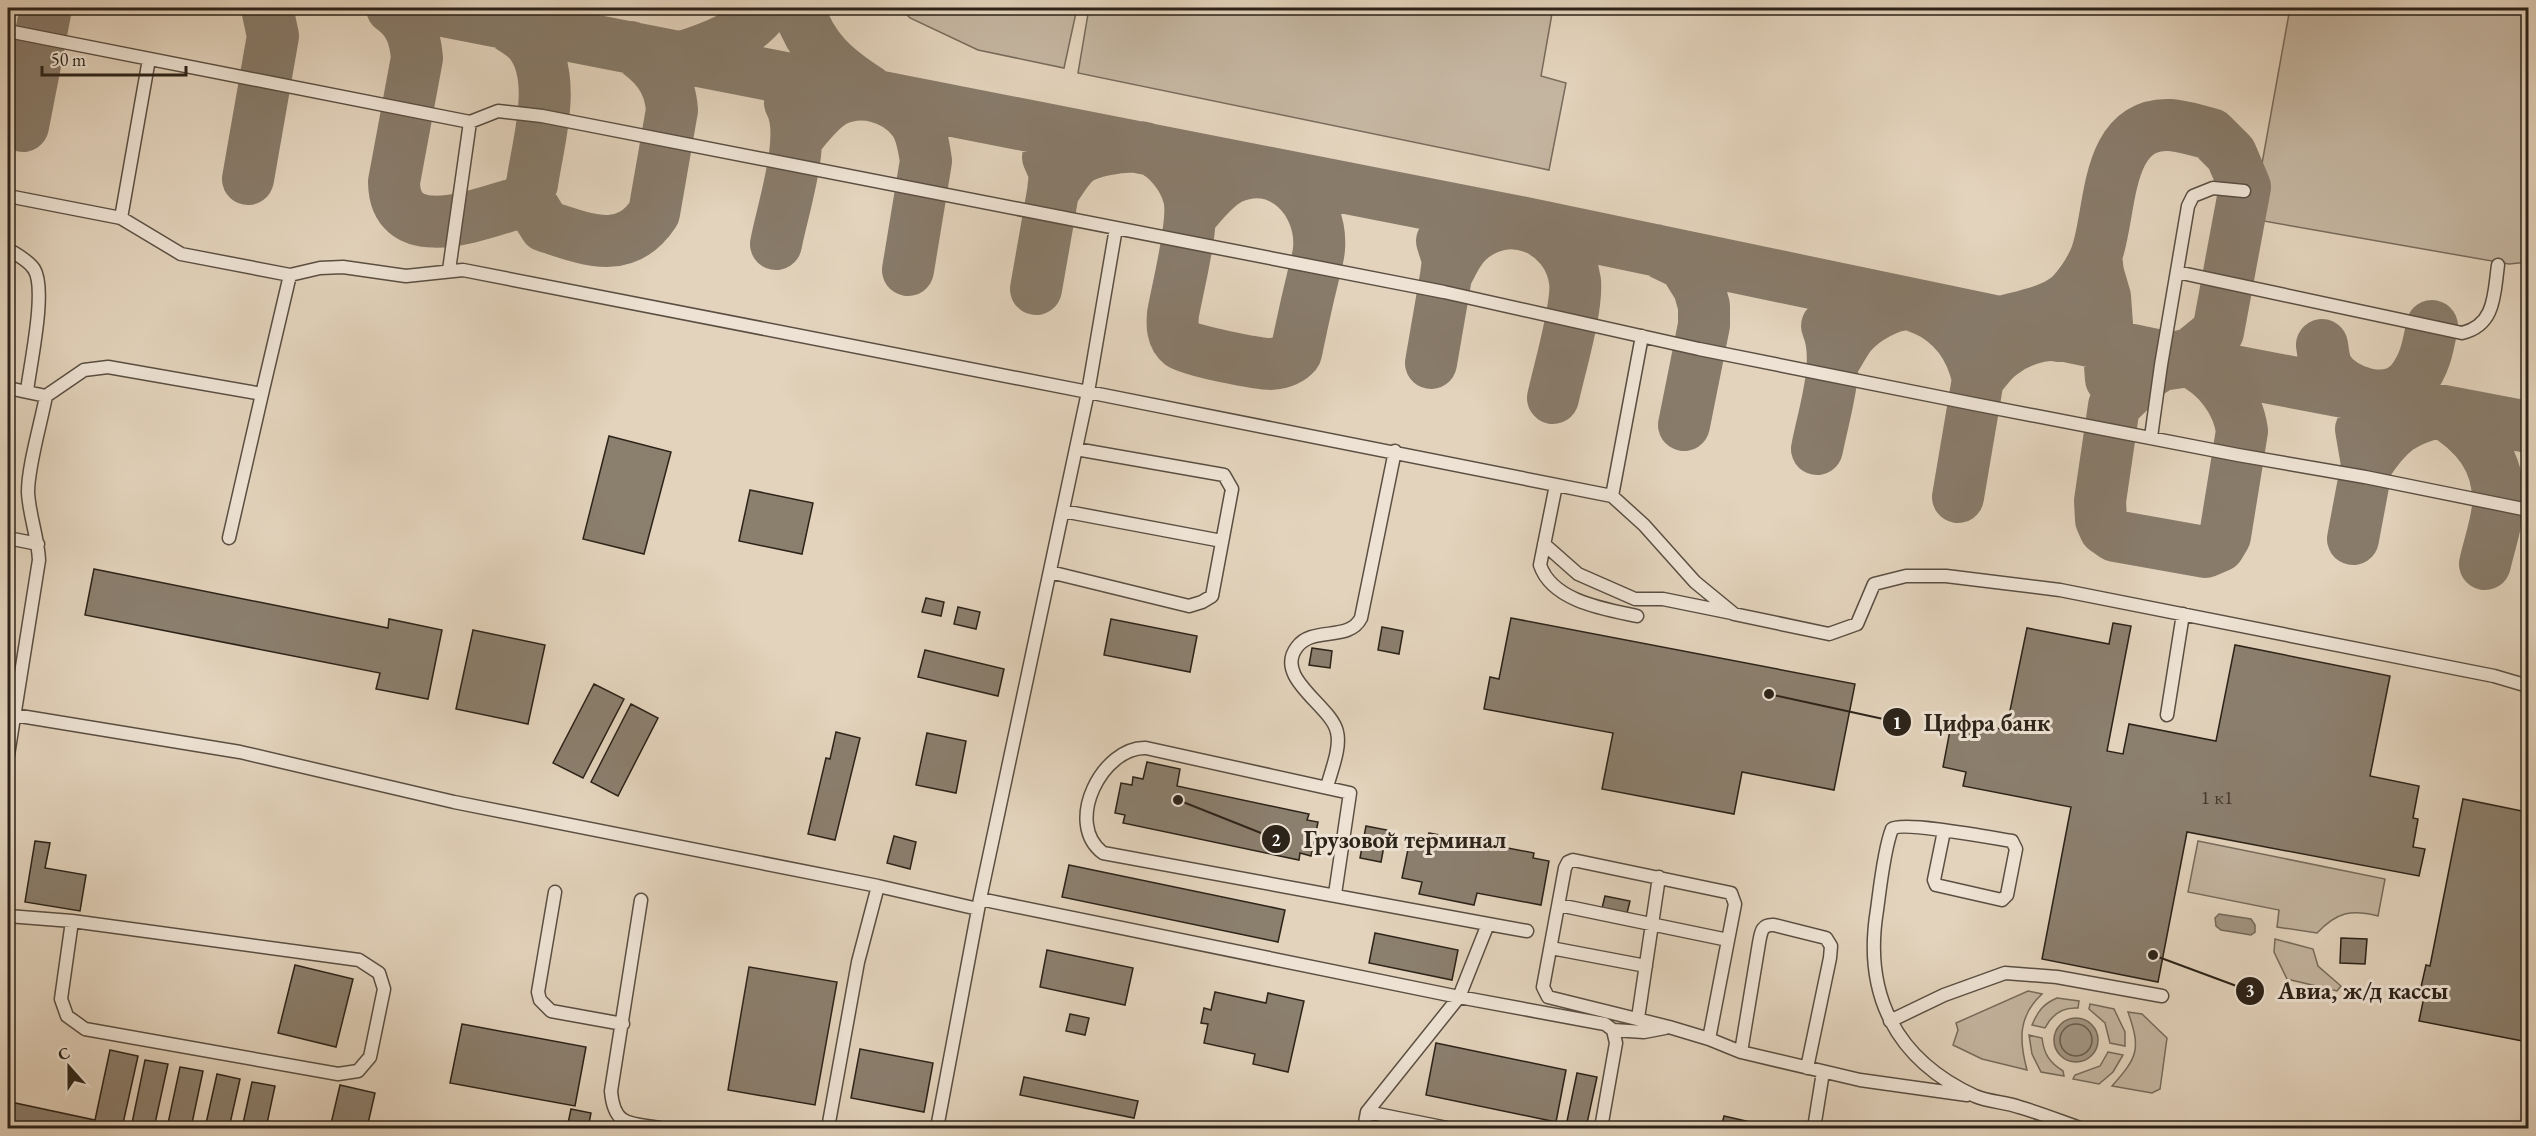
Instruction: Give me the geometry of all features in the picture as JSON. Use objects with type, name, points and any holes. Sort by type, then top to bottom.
[{"type":"lane","points":[[8,31],[470,122],[498,111],[542,116],[1444,292],[1642,336],[2529,510]]},
{"type":"lane","points":[[121,218],[149,59]]},
{"type":"lane","points":[[449,270],[470,122]]},
{"type":"lane","points":[[2151,437],[2188,206],[2193,196],[2213,188],[2244,191]]},
{"type":"lane","points":[[8,196],[121,218],[181,254],[290,275],[320,268],[344,267],[406,276],[463,270],[1612,496],[1644,525],[1695,582],[1734,614]]},
{"type":"lane","points":[[937,1128],[979,904],[1088,392],[1116,228]]},
{"type":"lane","points":[[8,249],[25,259],[35,270],[39,288],[27,391]]},
{"type":"lane","points":[[2177,272],[2462,333],[2478,327],[2492,311],[2498,265]]},
{"type":"lane","points":[[229,538],[290,275]]},
{"type":"lane","points":[[1612,496],[1642,336]]},
{"type":"lane","points":[[8,755],[10,714],[39,560],[38,544],[29,510],[28,489],[46,396],[84,370],[108,366],[262,394]]},
{"type":"lane","points":[[8,388],[46,396]]},
{"type":"lane","points":[[1050,572],[1189,606],[1212,596],[1232,489],[1224,475],[1076,449]]},
{"type":"lane","points":[[1327,787],[1338,734],[1334,724],[1295,676],[1292,659],[1296,647],[1307,638],[1350,629],[1357,625],[1361,618],[1395,452]]},
{"type":"lane","points":[[1556,485],[1540,565],[1544,576],[1551,585],[1601,608],[1637,616]]},
{"type":"lane","points":[[1063,511],[1222,541]]},
{"type":"lane","points":[[8,538],[38,544]]},
{"type":"lane","points":[[1544,544],[1578,574],[1635,600],[1663,599],[1829,634],[1857,624],[1874,584],[1906,576],[1929,576],[2060,590],[2494,676],[2529,686]]},
{"type":"lane","points":[[2167,715],[2183,615]]},
{"type":"lane","points":[[10,714],[240,752],[454,802],[878,886],[1605,1024],[1613,1030],[1644,1032],[1669,1027]]},
{"type":"lane","points":[[1335,894],[1350,793],[1135,748],[1122,754],[1093,785],[1085,829],[1095,847],[1113,856],[1335,894],[1527,931]]},
{"type":"lane","points":[[1944,831],[1935,884],[1999,899],[2006,897],[2016,849],[2014,843],[1944,831],[1899,826],[1891,833],[1874,927],[1872,949],[1874,970],[1890,1021],[1915,1057],[1953,1084],[1977,1097]]},
{"type":"lane","points":[[1709,1039],[1735,904],[1731,893],[1573,860],[1568,862],[1565,868],[1544,987],[1548,997],[1638,1018],[1709,1039],[1741,1052],[1860,1080],[1977,1097],[2019,1107],[2080,1128]]},
{"type":"lane","points":[[1638,1018],[1659,877]]},
{"type":"lane","points":[[828,1128],[858,962],[878,886]]},
{"type":"lane","points":[[555,892],[538,992],[540,1000],[551,1011],[623,1024]]},
{"type":"lane","points":[[641,900],[611,1091],[615,1114],[622,1121],[660,1128]]},
{"type":"lane","points":[[1559,904],[1728,940]]},
{"type":"lane","points":[[8,916],[72,921],[358,960],[379,973],[384,989],[370,1057],[358,1071],[338,1074],[85,1029],[67,1016],[61,999],[72,921]]},
{"type":"lane","points":[[1364,1128],[1367,1112],[1459,997],[1488,924]]},
{"type":"lane","points":[[1741,1052],[1762,930],[1769,925],[1826,938],[1831,950],[1807,1068]]},
{"type":"lane","points":[[1551,948],[1646,966]]},
{"type":"lane","points":[[1890,1021],[1944,995],[2005,973],[2057,977],[2162,996]]},
{"type":"lane","points":[[1601,1128],[1616,1043],[1613,1030]]},
{"type":"lane","points":[[1814,1128],[1823,1072]]},
{"type":"lane","points":[[1367,1112],[1447,1128]]},
{"type":"shaded area","points":[[900,8],[1077,8],[1064,68],[978,50],[910,18]]},
{"type":"shaded area","points":[[1089,8],[1553,8],[1541,76],[1566,83],[1549,170],[1078,73]]},
{"type":"shaded area","points":[[2290,8],[2528,8],[2528,262],[2509,264],[2252,219]]},
{"type":"shaded area","points":[[2198,841],[2385,879],[2378,916],[2360,913],[2345,914],[2331,921],[2317,933],[2277,927],[2279,910],[2188,892]]},
{"type":"shaded area","points":[[2275,939],[2313,949],[2318,966],[2341,986],[2337,991],[2287,979],[2274,952]]},
{"type":"shaded area","points":[[2028,991],[2042,994],[2028,1011],[2022,1029],[2027,1070],[1982,1059],[1953,1045],[1958,1030],[1956,1023]]},
{"type":"shaded area","points":[[2057,998],[2079,1001],[2078,1008],[2058,1012],[2045,1028],[2032,1025],[2042,1008]]},
{"type":"shaded area","points":[[2090,1004],[2114,1009],[2125,1032],[2125,1046],[2110,1043],[2105,1023],[2089,1009]]},
{"type":"shaded area","points":[[2128,1012],[2142,1014],[2167,1038],[2160,1089],[2152,1093],[2112,1086],[2132,1060],[2135,1052],[2135,1035]]},
{"type":"shaded area","points":[[2029,1035],[2042,1038],[2048,1057],[2063,1071],[2064,1076],[2041,1072],[2032,1054]]},
{"type":"shaded area","points":[[2108,1052],[2123,1055],[2113,1072],[2099,1084],[2073,1079],[2075,1075],[2100,1066]]},
{"type":"water","points":[[2219,914],[2251,919],[2255,925],[2255,932],[2251,935],[2221,930],[2216,926],[2215,918]]},
{"type":"water","points":[[2076,1018],[2085,1019],[2092,1024],[2097,1031],[2097,1049],[2092,1056],[2085,1061],[2076,1062],[2067,1061],[2060,1056],[2055,1049],[2054,1040],[2055,1031],[2060,1024],[2067,1019]]},
{"type":"building","points":[[609,436],[671,452],[644,554],[583,539]]},
{"type":"building","points":[[750,490],[813,503],[802,554],[739,541]]},
{"type":"building","points":[[94,569],[388,628],[389,619],[442,630],[428,699],[376,689],[380,673],[85,615]]},
{"type":"building","points":[[926,598],[944,602],[941,616],[922,612]]},
{"type":"building","points":[[958,607],[980,612],[976,629],[954,624]]},
{"type":"building","points":[[1511,618],[1855,684],[1834,790],[1742,772],[1734,814],[1602,789],[1613,733],[1484,709],[1490,677],[1499,679]]},
{"type":"building","points":[[1111,619],[1197,636],[1190,672],[1104,655]]},
{"type":"building","points":[[2113,623],[2131,626],[2107,751],[2123,754],[2129,724],[2216,741],[2235,645],[2390,676],[2370,776],[2419,786],[2413,818],[2418,819],[2413,847],[2425,849],[2419,876],[2187,832],[2158,982],[2042,959],[2071,807],[1963,786],[1966,772],[1943,767],[1951,725],[1974,730],[1975,724],[2006,730],[2027,628],[2109,644]]},
{"type":"building","points":[[1382,627],[1403,631],[1399,654],[1378,650]]},
{"type":"building","points":[[473,630],[545,645],[528,724],[456,709]]},
{"type":"building","points":[[1312,648],[1332,651],[1330,668],[1309,665]]},
{"type":"building","points":[[925,650],[1004,669],[998,696],[918,677]]},
{"type":"building","points":[[594,684],[624,699],[583,778],[553,763]]},
{"type":"building","points":[[631,704],[658,718],[618,796],[591,782]]},
{"type":"building","points":[[836,732],[860,738],[835,840],[808,834],[826,758],[830,759]]},
{"type":"building","points":[[927,733],[966,741],[956,793],[916,785]]},
{"type":"building","points":[[1147,762],[1180,769],[1177,786],[1309,814],[1307,820],[1318,822],[1311,856],[1300,853],[1299,860],[1123,823],[1125,815],[1115,813],[1121,783],[1132,785],[1133,777],[1143,779]]},
{"type":"building","points":[[2526,789],[2528,790],[2528,1042],[2419,1021],[2424,997],[2419,996],[2426,965],[2430,966],[2463,799],[2522,811]]},
{"type":"building","points":[[1366,826],[1387,830],[1381,862],[1360,858]]},
{"type":"building","points":[[1429,833],[1534,853],[1533,858],[1549,861],[1541,905],[1477,893],[1474,905],[1419,894],[1422,882],[1402,878],[1411,835],[1428,838]]},
{"type":"building","points":[[894,836],[916,842],[910,869],[887,863]]},
{"type":"building","points":[[35,841],[50,843],[45,868],[86,875],[80,911],[25,902]]},
{"type":"building","points":[[1069,865],[1285,910],[1278,942],[1062,897]]},
{"type":"building","points":[[1605,896],[1630,901],[1627,913],[1602,908]]},
{"type":"building","points":[[1375,933],[1458,950],[1452,980],[1369,963]]},
{"type":"building","points":[[2341,938],[2367,939],[2365,964],[2340,963]]},
{"type":"building","points":[[1047,950],[1133,968],[1125,1005],[1040,987]]},
{"type":"building","points":[[295,965],[353,979],[336,1047],[278,1033]]},
{"type":"building","points":[[749,967],[837,982],[815,1105],[728,1090]]},
{"type":"building","points":[[1215,992],[1266,1003],[1268,993],[1304,1001],[1288,1072],[1253,1064],[1255,1054],[1204,1043],[1208,1024],[1201,1023],[1204,1008],[1211,1010]]},
{"type":"building","points":[[1070,1014],[1089,1018],[1085,1035],[1066,1031]]},
{"type":"building","points":[[462,1024],[586,1047],[575,1106],[450,1083]]},
{"type":"building","points":[[1436,1043],[1566,1070],[1556,1122],[1426,1095]]},
{"type":"building","points":[[860,1049],[933,1063],[924,1112],[851,1098]]},
{"type":"building","points":[[110,1050],[138,1056],[122,1128],[33,1128],[10,1124],[15,1103],[95,1120]]},
{"type":"building","points":[[145,1060],[168,1064],[154,1128],[131,1128]]},
{"type":"building","points":[[180,1067],[203,1071],[191,1128],[167,1128]]},
{"type":"building","points":[[1577,1073],[1597,1077],[1586,1128],[1566,1126]]},
{"type":"building","points":[[217,1074],[240,1079],[229,1128],[205,1128]]},
{"type":"building","points":[[1024,1077],[1138,1101],[1134,1118],[1020,1095]]},
{"type":"building","points":[[252,1082],[275,1086],[266,1128],[242,1128]]},
{"type":"building","points":[[340,1085],[375,1093],[367,1128],[330,1128]]},
{"type":"building","points":[[571,1109],[591,1113],[588,1128],[567,1128]]},
{"type":"building","points":[[1724,1116],[1768,1126],[1767,1128],[1721,1128]]},
{"type":"taxiway","points":[[23,126],[46,8]]},
{"type":"taxiway","points":[[248,179],[273,36],[267,8]]},
{"type":"taxiway","points":[[392,8],[407,24],[415,43],[417,58],[394,182],[398,203],[409,215],[424,221],[463,218],[518,203],[527,197],[532,184],[542,130],[545,91],[543,72],[538,55],[529,41],[503,22]]},
{"type":"taxiway","points":[[428,8],[1525,223],[2228,370],[2528,427]]},
{"type":"taxiway","points":[[682,57],[728,39],[748,26],[766,8]]},
{"type":"taxiway","points":[[798,8],[810,35],[825,56],[869,91]]},
{"type":"taxiway","points":[[527,197],[545,226],[575,236],[604,241],[618,240],[630,235],[643,227],[654,213],[672,110],[671,99],[659,73],[630,47]]},
{"type":"taxiway","points":[[798,137],[829,104],[844,97],[856,95],[888,100],[907,113],[914,121],[921,135],[926,161],[908,270]]},
{"type":"taxiway","points":[[776,244],[795,152],[795,117],[790,103]]},
{"type":"taxiway","points":[[1998,323],[2055,306],[2071,295],[2082,282],[2096,256],[2114,174],[2121,154],[2132,138],[2148,128],[2170,125],[2211,134]]},
{"type":"taxiway","points":[[2173,358],[2191,354],[2218,332],[2245,187],[2231,154],[2212,135]]},
{"type":"taxiway","points":[[1053,192],[1073,164],[1088,154],[1113,148],[1139,147],[1160,155],[1173,167],[1187,189],[1190,208],[1188,237],[1173,314],[1176,338],[1187,347],[1253,362],[1271,364],[1291,358],[1296,353],[1319,249],[1314,215],[1306,200],[1295,187],[1281,178],[1266,173],[1249,173],[1231,178],[1220,185],[1191,216]]},
{"type":"taxiway","points":[[1036,289],[1055,173],[1048,157]]},
{"type":"taxiway","points":[[1446,276],[1458,253],[1468,241],[1484,230],[1500,224],[1517,224],[1534,228],[1548,236],[1561,248],[1570,263],[1575,281],[1575,292],[1571,322],[1553,398]]},
{"type":"taxiway","points":[[1431,363],[1448,260],[1442,241]]},
{"type":"taxiway","points":[[1655,250],[1684,264],[1699,288],[1704,306],[1704,325],[1684,425]]},
{"type":"taxiway","points":[[2096,256],[2105,297],[2111,379]]},
{"type":"taxiway","points":[[1834,361],[1847,339],[1857,328],[1878,313],[1894,307],[1914,305],[1934,314],[1952,328],[1971,356],[1978,379],[1958,497]]},
{"type":"taxiway","points":[[1817,449],[1832,371],[1833,355],[1827,326]]},
{"type":"taxiway","points":[[2322,345],[2327,368],[2344,385],[2367,394],[2391,394],[2402,390],[2416,376],[2425,355],[2432,326]]},
{"type":"taxiway","points":[[1978,379],[1995,359],[2014,346],[2045,335],[2060,336]]},
{"type":"taxiway","points":[[2189,361],[2209,373],[2231,399],[2242,431],[2225,536],[2219,546],[2205,552],[2115,536],[2105,529],[2101,520],[2100,501],[2114,406],[2147,374],[2161,365],[2189,361]]},
{"type":"taxiway","points":[[2367,464],[2390,435],[2406,423],[2416,419],[2440,411],[2465,428],[2475,438],[2490,461],[2498,489],[2496,520],[2485,564]]},
{"type":"taxiway","points":[[2353,539],[2367,464],[2361,429]]},
{"type":"place","name":"Цифра банк","points":[[1769,694]]},
{"type":"place","name":"Грузовой терминал","points":[[1178,800]]},
{"type":"place","name":"Авиа, ж/д кассы","points":[[2153,955]]}]
